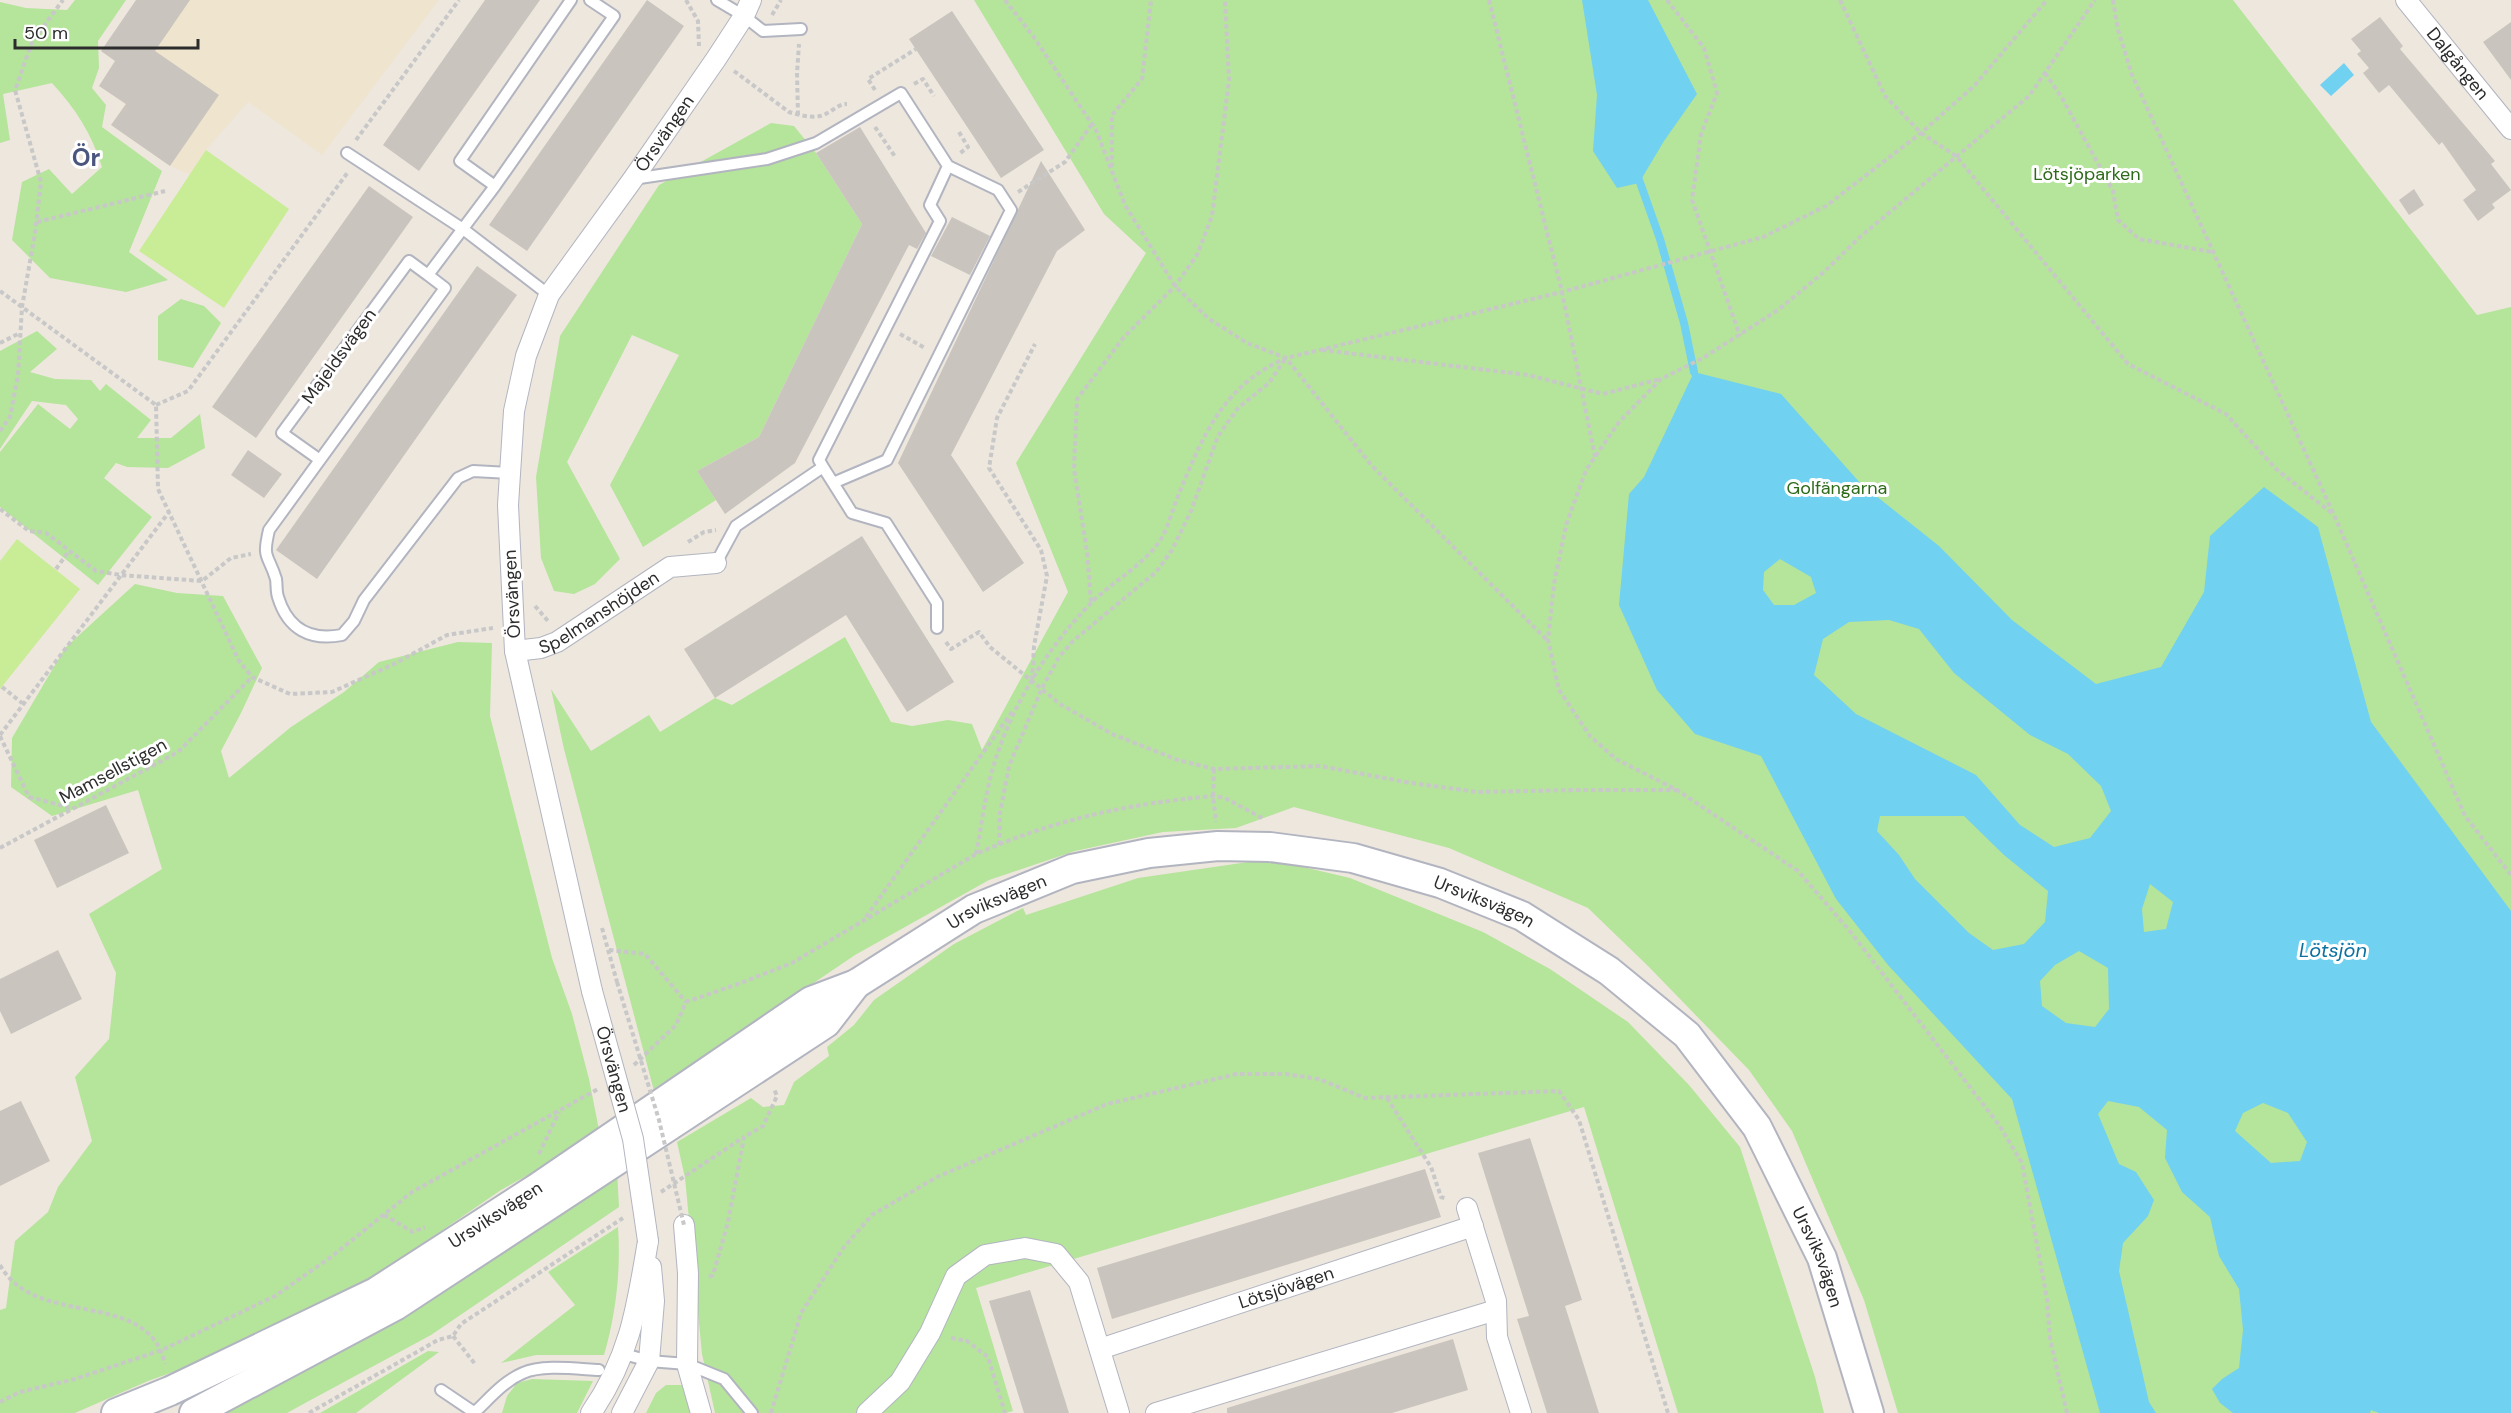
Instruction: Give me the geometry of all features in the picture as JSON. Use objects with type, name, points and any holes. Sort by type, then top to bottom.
[{"type":"street","name":"Dalgången","points":[[2406,0],[2511,129]]},
{"type":"street","name":"Örsvängen","points":[[622,1413],[649,1361],[654,1301],[648,1241],[633,1139],[592,991],[515,651],[507,505],[514,411],[526,356],[549,295],[633,179],[716,59],[748,8]]},
{"type":"street","name":"Spelmanshöjden","points":[[515,651],[541,648],[557,642],[670,567],[716,562]]},
{"type":"street","name":"Ursviksvägen","points":[[120,1413],[376,1292],[537,1188],[811,1000],[856,984],[974,909],[1072,869],[1149,853],[1218,846],[1270,847],[1353,858],[1440,883],[1522,916],[1609,971],[1687,1035],[1757,1127],[1822,1258],[1869,1413]]},
{"type":"street","name":"Ursviksvägen","points":[[194,1413],[395,1306],[550,1207],[826,1023],[856,984]]},
{"type":"street","name":"Lötsjövägen","points":[[1100,1349],[1470,1217],[1496,1301],[1497,1337],[1521,1413]]},
{"type":"street","points":[[684,1225],[688,1290],[687,1364],[701,1413]]},
{"type":"street","name":"Örsvängen","points":[[591,1413],[624,1354],[638,1304],[648,1241]]},
{"type":"street","points":[[867,1413],[900,1382],[930,1334],[956,1276],[985,1256],[1025,1248],[1056,1254],[1079,1282],[1119,1413]]},
{"type":"street","points":[[1156,1413],[1496,1310]]},
{"type":"lane","points":[[495,186],[460,161],[571,0]]},
{"type":"lane","points":[[510,473],[473,471],[458,478],[364,600],[354,621],[342,635],[313,637],[298,630],[290,620],[278,598],[276,580],[264,552],[269,530],[445,288],[428,275],[495,186],[614,16],[590,0]]},
{"type":"lane","points":[[717,0],[748,8],[763,31],[801,29]]},
{"type":"lane","points":[[633,179],[767,159],[816,143],[901,93],[948,166],[998,190],[1011,210],[887,460],[833,483]]},
{"type":"lane","points":[[347,153],[463,229],[549,295]]},
{"type":"lane","points":[[937,628],[937,603],[886,523],[852,513],[819,460],[940,221],[930,205],[948,166]]},
{"type":"lane","name":"Majeldsvägen","points":[[320,460],[282,433],[409,261],[428,275]]},
{"type":"lane","points":[[716,562],[736,526],[824,468]]},
{"type":"lane","points":[[624,1354],[649,1361],[687,1364],[724,1379],[752,1413]]},
{"type":"lane","points":[[441,1390],[475,1412],[502,1386],[524,1372],[567,1368],[599,1370]]},
{"type":"path","points":[[0,430],[10,417],[18,375],[22,307],[37,222],[41,182],[15,90],[32,42],[63,0]]},
{"type":"path","points":[[347,153],[459,0]]},
{"type":"path","points":[[686,0],[698,21],[698,46],[716,59]]},
{"type":"path","points":[[763,31],[781,0]]},
{"type":"path","points":[[1005,0],[1034,36],[1092,124],[1125,205],[1176,286],[1209,320],[1247,343],[1286,358],[1372,466],[1548,640]]},
{"type":"path","points":[[1112,171],[1112,115],[1142,79],[1151,0]]},
{"type":"path","points":[[1489,0],[1562,292],[1595,457]]},
{"type":"path","points":[[1667,0],[1704,48],[1717,93],[1701,134],[1692,200],[1740,336]]},
{"type":"path","points":[[1840,0],[1885,96],[1922,133],[1956,156],[2128,364],[2226,414],[2276,469],[2334,515]]},
{"type":"path","points":[[976,855],[990,778],[1004,735],[1032,681],[1054,647],[1091,603],[1130,571],[1159,542],[1195,454],[1212,420],[1233,393],[1263,368],[1286,358],[1562,292],[1763,237],[1826,206],[1922,133],[1974,86],[2047,0]]},
{"type":"path","points":[[1318,350],[1528,375],[1603,394],[1661,379],[1703,358],[1778,310],[1824,272],[1860,237],[2029,96],[2095,0]]},
{"type":"path","points":[[2113,0],[2118,30],[2132,75],[2334,515],[2465,816],[2511,875]]},
{"type":"path","points":[[1091,603],[1087,552],[1074,469],[1077,399],[1124,337],[1176,286],[1197,255],[1212,216],[1229,80],[1224,1]]},
{"type":"path","points":[[798,115],[797,73],[801,29]]},
{"type":"path","points":[[883,104],[868,79],[916,49]]},
{"type":"path","points":[[738,62],[732,70],[789,112],[798,115],[820,116],[843,104],[850,105],[863,116],[896,158]]},
{"type":"path","points":[[2045,72],[2062,98],[2113,191],[2118,220],[2139,239],[2213,252]]},
{"type":"path","points":[[1005,201],[1065,162],[1092,124]]},
{"type":"path","points":[[156,405],[188,391],[357,159]]},
{"type":"path","points":[[37,222],[165,191]]},
{"type":"path","points":[[0,291],[156,405]]},
{"type":"path","points":[[886,327],[939,356]]},
{"type":"path","points":[[0,343],[21,333]]},
{"type":"path","points":[[1032,681],[1034,646],[1047,576],[1041,550],[989,468],[997,418],[1035,344]]},
{"type":"path","points":[[999,844],[1000,813],[1009,766],[1042,688],[1059,657],[1073,641],[1156,572],[1172,550],[1191,511],[1218,436],[1238,408],[1269,383],[1286,358]]},
{"type":"path","points":[[1661,379],[1619,422],[1586,470],[1566,525],[1554,584],[1548,640],[1560,690],[1590,736],[1616,759],[1677,790],[1798,872],[1849,930],[1999,1125],[2022,1163],[2047,1299],[2050,1339],[2067,1413]]},
{"type":"path","points":[[156,405],[158,489],[239,661],[252,676],[290,694],[332,692],[394,664],[447,635],[512,624]]},
{"type":"path","points":[[0,509],[29,531],[46,533],[96,571],[120,575],[202,581],[231,558],[264,552]]},
{"type":"path","points":[[72,808],[29,797],[0,735],[169,512]]},
{"type":"path","points":[[684,544],[704,532],[736,526]]},
{"type":"path","points":[[56,569],[69,551]]},
{"type":"path","points":[[533,604],[545,620],[552,622]]},
{"type":"path","points":[[951,649],[980,632],[990,647],[1060,704],[1112,734],[1178,760],[1214,769],[1320,766],[1411,783],[1478,792],[1575,789],[1677,790]]},
{"type":"path","name":"Mamsellstigen","points":[[0,848],[178,752],[252,676]]},
{"type":"path","points":[[2,687],[22,703]]},
{"type":"path","points":[[865,919],[1012,712]]},
{"type":"path","points":[[1214,769],[1213,796],[1218,846]]},
{"type":"path","points":[[624,1071],[643,1059],[676,1025],[686,1002],[792,963],[976,855],[999,844],[1048,826],[1126,806],[1213,796],[1225,798],[1274,824]]},
{"type":"path","points":[[609,950],[645,954],[686,1002]]},
{"type":"path","points":[[617,982],[659,1120],[684,1225]]},
{"type":"path","points":[[771,1413],[801,1313],[843,1247],[872,1215],[937,1177],[1107,1104],[1237,1074],[1286,1074],[1319,1079],[1365,1098],[1559,1091],[1579,1120],[1668,1413]]},
{"type":"path","points":[[655,1196],[763,1126],[777,1096],[771,1082]]},
{"type":"path","points":[[0,1402],[20,1392],[75,1380],[162,1350],[275,1296],[332,1257],[412,1192],[605,1084]]},
{"type":"path","points":[[1387,1098],[1431,1167],[1441,1197]]},
{"type":"path","points":[[536,1160],[560,1110]]},
{"type":"path","points":[[688,1290],[713,1275],[728,1222],[744,1137]]},
{"type":"path","points":[[384,1215],[413,1232],[434,1222]]},
{"type":"path","points":[[309,1413],[438,1340],[453,1336],[461,1324],[626,1216]]},
{"type":"path","points":[[0,1265],[6,1275],[33,1296],[63,1306],[121,1318],[149,1333],[162,1350]]},
{"type":"path","points":[[930,1334],[967,1341],[988,1358],[1005,1413]]},
{"type":"path","points":[[453,1336],[475,1364]]},
{"type":"shaded area","points":[[136,0],[439,0],[322,155],[248,102],[206,150],[191,175],[170,166],[111,125],[125,104],[99,86],[115,61]]},
{"type":"green space","points":[[75,0],[126,0],[98,41],[99,68],[92,88],[106,105],[102,127],[162,171],[129,252],[168,280],[126,292],[50,278],[12,240],[22,182],[49,169],[72,194],[102,167],[82,122],[52,83],[3,94],[10,140],[0,143],[0,2],[26,8],[67,10]]},
{"type":"green space","name":"Golfängarna","points":[[974,0],[2233,0],[2477,315],[2511,307],[2511,1413],[1898,1413],[1864,1300],[1792,1131],[1749,1070],[1648,966],[1588,908],[1449,848],[1294,807],[1236,828],[1163,832],[1075,851],[989,880],[855,955],[654,1091],[564,749],[551,689],[591,751],[649,715],[660,732],[715,698],[732,705],[845,637],[891,722],[912,726],[948,720],[972,724],[982,750],[1068,592],[1016,463],[1146,253],[1104,214]]},
{"type":"green space","points":[[771,123],[794,126],[816,153],[862,224],[759,437],[697,471],[716,500],[643,547],[610,485],[679,355],[632,335],[567,462],[620,559],[595,584],[574,594],[554,591],[541,558],[536,477],[560,336],[659,185]]},
{"type":"green space","points":[[206,150],[289,209],[224,308],[139,251]]},
{"type":"green space","points":[[181,299],[204,306],[221,323],[193,368],[158,360],[158,316]]},
{"type":"green space","points":[[37,331],[57,349],[30,372],[55,379],[91,380],[100,391],[106,384],[151,420],[137,438],[171,438],[200,414],[205,448],[168,468],[127,467],[116,463],[104,478],[152,517],[98,585],[0,507],[0,452],[38,404],[70,429],[78,419],[66,405],[32,401],[0,449],[0,351]]},
{"type":"green space","points":[[17,539],[80,589],[0,689],[0,561]]},
{"type":"green space","points":[[135,584],[177,593],[223,596],[262,668],[221,751],[229,778],[291,727],[344,692],[379,662],[458,642],[492,643],[490,716],[552,958],[572,1014],[589,1079],[600,1135],[501,1190],[377,1275],[212,1358],[148,1381],[75,1413],[0,1413],[0,1310],[6,1308],[15,1241],[48,1212],[58,1187],[92,1141],[75,1077],[109,1039],[116,973],[89,914],[162,869],[138,790],[52,816],[11,787],[12,738],[65,648]]},
{"type":"green space","points":[[1269,859],[1350,878],[1483,932],[1550,969],[1628,1022],[1689,1085],[1740,1147],[1815,1377],[1824,1413],[1678,1413],[1584,1107],[976,1288],[1013,1411],[1006,1413],[715,1413],[702,1354],[685,1178],[677,1142],[751,1098],[763,1107],[784,1105],[794,1082],[829,1056],[827,1047],[854,1025],[874,1000],[954,944],[1023,908],[1026,915],[1138,878]]},
{"type":"green space","points":[[617,1171],[619,1207],[431,1335],[287,1413],[223,1413]]},
{"type":"green space","points":[[618,1227],[617,1292],[604,1355],[536,1355],[501,1363],[575,1305],[548,1272]]},
{"type":"green space","points":[[428,1351],[439,1352],[356,1413],[320,1413]]},
{"type":"green space","points":[[532,1379],[593,1381],[577,1413],[502,1413],[507,1396],[517,1383]]},
{"type":"green space","points":[[666,1385],[682,1385],[692,1413],[646,1413],[656,1393]]},
{"type":"water","points":[[1582,0],[1648,0],[1697,94],[1664,141],[1639,183],[1617,188],[1593,151],[1597,95]]},
{"type":"water","points":[[2344,63],[2354,75],[2331,96],[2320,85]]},
{"type":"water","name":"Lötsjön","points":[[1694,372],[1781,394],[1861,484],[1939,546],[2012,620],[2096,684],[2161,667],[2204,592],[2210,536],[2264,487],[2318,527],[2371,722],[2511,911],[2511,1413],[2379,1413],[2371,1410],[2370,1413],[2233,1413],[2220,1403],[2212,1389],[2239,1368],[2243,1330],[2239,1289],[2219,1256],[2210,1217],[2182,1192],[2165,1158],[2167,1130],[2139,1107],[2108,1101],[2098,1114],[2119,1164],[2136,1172],[2154,1200],[2148,1216],[2123,1243],[2119,1271],[2149,1402],[2156,1413],[2100,1413],[2012,1099],[1888,965],[1836,899],[1761,756],[1695,734],[1657,690],[1619,605],[1629,494],[1644,477]],"holes":[[[1780,559],[1811,577],[1816,593],[1794,605],[1774,605],[1763,590],[1764,572]],[[1889,620],[1919,629],[1954,673],[2030,735],[2068,754],[2101,786],[2111,811],[2090,838],[2054,847],[2020,825],[1976,775],[1856,714],[1814,675],[1823,639],[1849,622]],[[1880,816],[1964,816],[2004,855],[2048,891],[2045,922],[2024,944],[1993,950],[1969,933],[1915,879],[1899,855],[1877,831]],[[2150,884],[2173,902],[2166,929],[2144,932],[2142,909]],[[2079,951],[2108,968],[2109,1009],[2095,1027],[2066,1023],[2042,1006],[2040,981],[2055,965]],[[2263,1103],[2288,1113],[2307,1142],[2300,1161],[2271,1163],[2235,1131],[2243,1113]]]},
{"type":"building","points":[[136,0],[190,0],[155,51],[219,95],[170,166],[111,125],[126,104],[99,86],[115,61],[101,51]]},
{"type":"building","points":[[485,0],[540,0],[419,171],[383,145]]},
{"type":"building","points":[[647,0],[684,26],[527,251],[489,225]]},
{"type":"building","points":[[952,11],[1044,150],[1001,178],[909,39]]},
{"type":"building","points":[[2380,17],[2403,46],[2400,49],[2495,161],[2491,164],[2511,190],[2492,204],[2495,208],[2478,221],[2463,200],[2476,190],[2442,142],[2439,145],[2389,85],[2379,93],[2363,73],[2369,68],[2357,54],[2361,51],[2351,39]]},
{"type":"building","points":[[2511,22],[2511,80],[2483,42]]},
{"type":"building","points":[[860,127],[926,233],[917,249],[909,245],[795,463],[725,514],[697,471],[759,437],[862,224],[816,153]]},
{"type":"building","points":[[1041,161],[1085,230],[1057,251],[951,455],[1024,563],[983,592],[898,463]]},
{"type":"building","points":[[369,186],[413,217],[256,438],[212,407]]},
{"type":"building","points":[[2414,189],[2424,205],[2409,215],[2399,200]]},
{"type":"building","points":[[952,217],[990,236],[970,275],[931,256]]},
{"type":"building","points":[[477,266],[517,295],[317,579],[276,550]]},
{"type":"building","points":[[248,450],[282,474],[264,498],[231,475]]},
{"type":"building","points":[[862,536],[954,682],[907,712],[846,615],[715,698],[684,649]]},
{"type":"building","points":[[106,805],[129,853],[57,888],[34,840]]},
{"type":"building","points":[[58,950],[82,999],[11,1034],[0,1011],[0,979]]},
{"type":"building","points":[[21,1101],[50,1161],[0,1186],[0,1111]]},
{"type":"building","points":[[1530,1138],[1582,1300],[1565,1306],[1599,1413],[1547,1413],[1517,1319],[1529,1316],[1478,1153]]},
{"type":"building","points":[[1425,1169],[1441,1217],[1112,1319],[1097,1268]]},
{"type":"building","points":[[1030,1290],[1069,1413],[1024,1413],[989,1301]]},
{"type":"building","points":[[1453,1339],[1468,1390],[1392,1413],[1227,1413],[1227,1408]]},
{"type":"waterway","points":[[1637,174],[1660,239],[1684,323],[1694,372]]},
{"type":"district","name":"Ör","points":[[86,158]]},
{"type":"park label","name":"Lötsjöparken","points":[[2087,174]]}]
